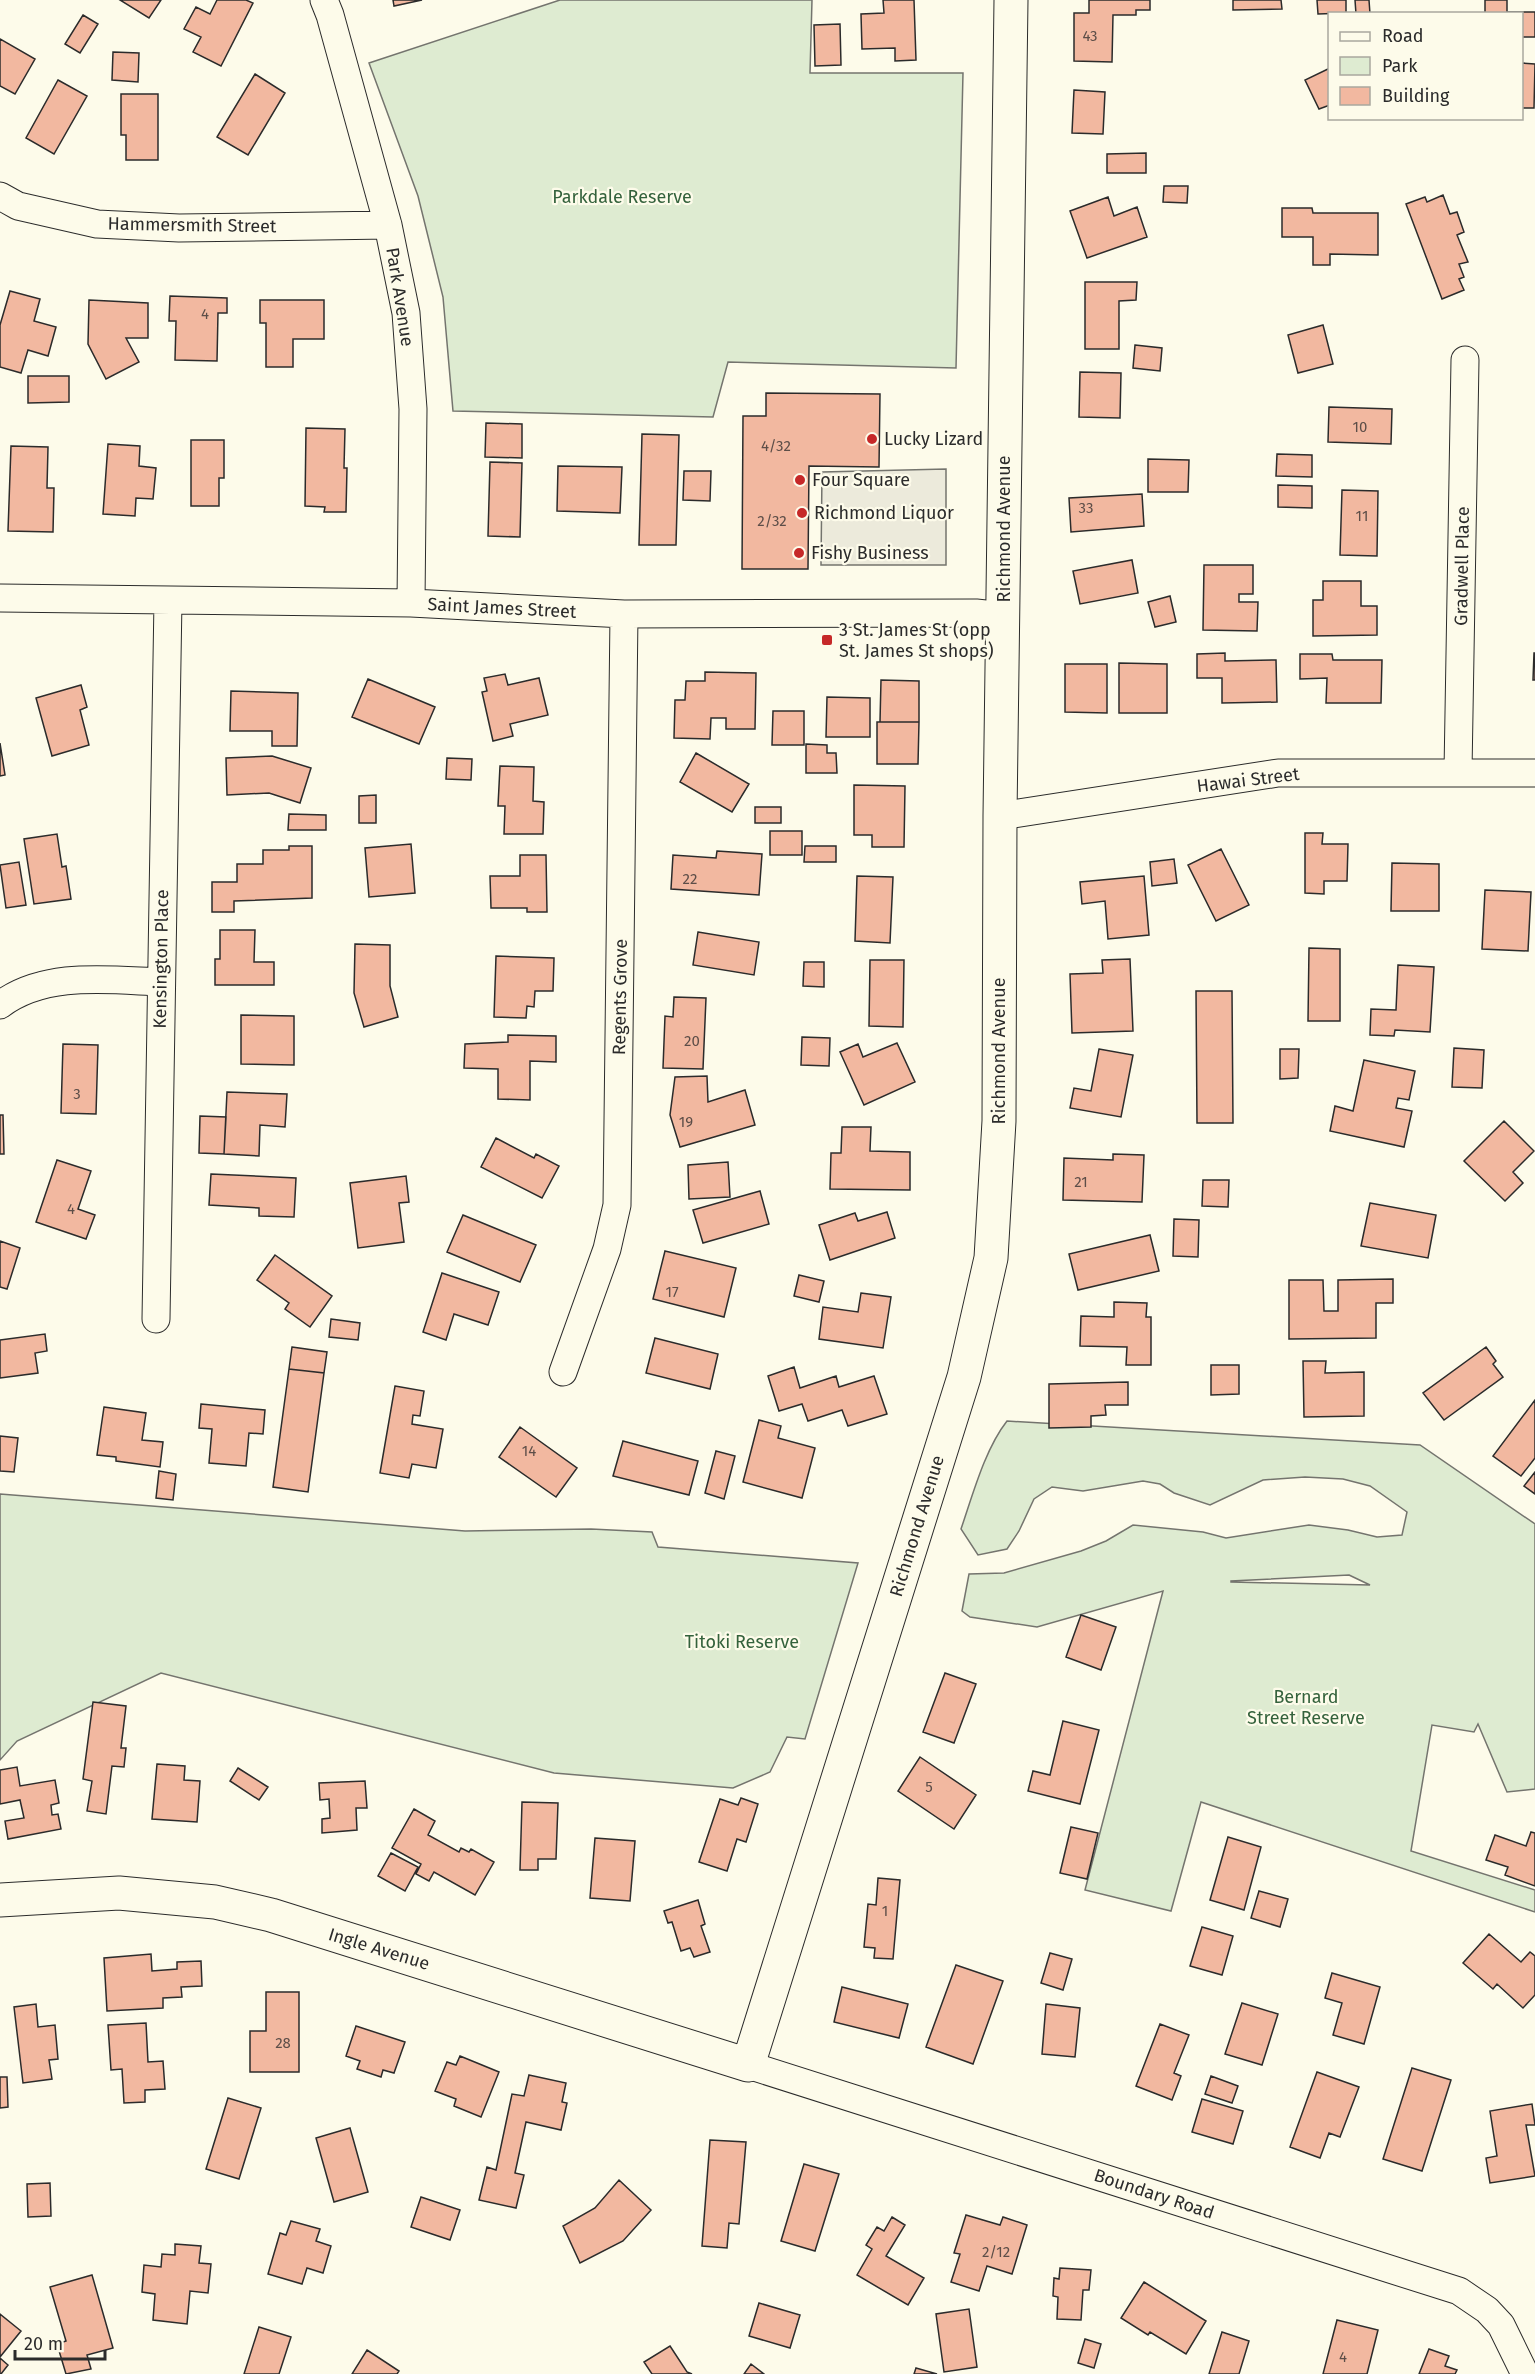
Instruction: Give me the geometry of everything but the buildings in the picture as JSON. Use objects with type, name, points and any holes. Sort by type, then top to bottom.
[{"type":"street","name":"Park Avenue","points":[[324,0],[388,225],[406,313],[413,409],[411,603]]},
{"type":"street","name":"Richmond Avenue","points":[[748,2065],[964,1377],[991,1258],[999,1121],[1004,388],[1011,0]]},
{"type":"street","name":"Hammersmith Street","points":[[0,196],[18,206],[97,224],[179,228],[388,225]]},
{"type":"street","name":"Gradwell Place","points":[[1458,772],[1465,360]]},
{"type":"street","name":"Saint James Street","points":[[0,598],[411,603],[624,614],[976,613],[1004,616]]},
{"type":"street","name":"Kensington Place","points":[[156,1319],[168,600]]},
{"type":"street","name":"Regents Grove","points":[[563,1372],[607,1249],[617,1205],[624,614]]},
{"type":"street","name":"Hawai Street","points":[[1000,816],[1278,773],[1535,773]]},
{"type":"street","points":[[0,1005],[10,998],[42,985],[89,980],[161,982]]},
{"type":"street","name":"Ingle Avenue","points":[[0,1900],[119,1893],[215,1902],[282,1918],[748,2065]]},
{"type":"street","name":"Boundary Road","points":[[748,2065],[1459,2291],[1487,2310],[1501,2325],[1528,2371]]},
{"type":"green space","name":"Parkdale Reserve","points":[[560,0],[812,0],[810,73],[963,73],[956,368],[728,362],[713,417],[453,411],[443,297],[418,196],[369,63]]},
{"type":"green space","name":"Bernard Street Reserve","points":[[1007,1421],[1420,1445],[1535,1524],[1535,1789],[1507,1792],[1478,1724],[1474,1732],[1432,1725],[1411,1851],[1535,1890],[1535,1912],[1201,1802],[1171,1911],[1085,1890],[1163,1591],[1037,1627],[970,1617],[962,1611],[969,1574],[1004,1573],[1081,1551],[1106,1541],[1133,1525],[1203,1532],[1226,1538],[1309,1525],[1348,1530],[1377,1537],[1402,1535],[1407,1512],[1370,1486],[1343,1479],[1305,1477],[1263,1480],[1210,1505],[1174,1493],[1160,1484],[1143,1481],[1083,1491],[1052,1487],[1034,1499],[1019,1531],[1007,1549],[978,1555],[961,1529],[980,1472],[999,1432]],"holes":[[[1349,1575],[1370,1585],[1231,1582],[1231,1581]]]},
{"type":"green space","name":"Titoki Reserve","points":[[0,1494],[465,1531],[591,1529],[652,1532],[658,1547],[858,1563],[805,1739],[787,1737],[770,1772],[733,1788],[554,1773],[161,1673],[17,1741],[0,1760]]},
{"type":"shaded area","points":[[946,469],[946,565],[821,565],[822,472]]},
{"type":"place","name":"Lucky Lizard","points":[[872,439]]},
{"type":"place","name":"Four Square","points":[[800,480]]},
{"type":"place","name":"Richmond Liquor","points":[[802,513]]},
{"type":"place","name":"Fishy Business","points":[[799,553]]},
{"type":"place","name":"3 St. James St (opp St. James St shops)","points":[[827,640]]}]
